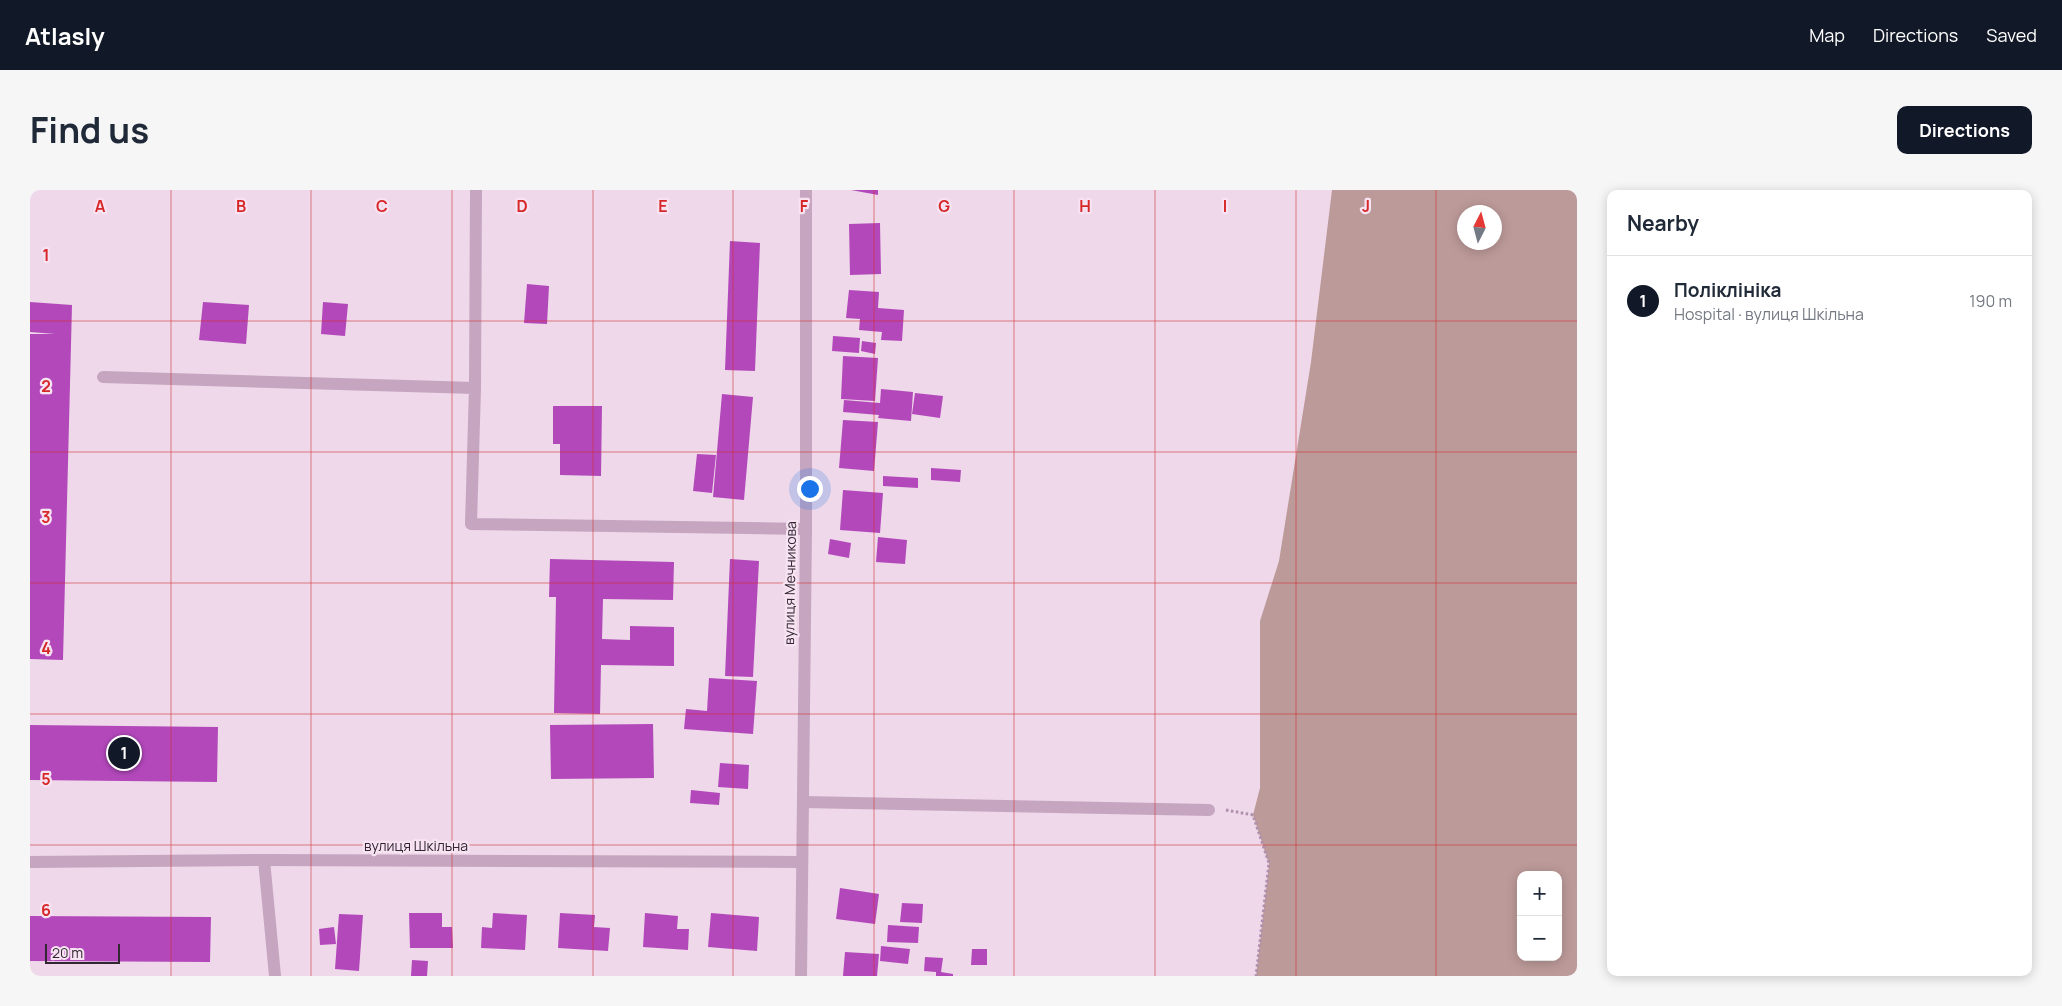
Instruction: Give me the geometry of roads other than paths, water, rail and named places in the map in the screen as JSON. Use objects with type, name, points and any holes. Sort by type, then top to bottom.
[{"type":"street","points":[[476,190],[475,388],[471,524],[806,529]]},
{"type":"street","name":"вулиця Мечникова","points":[[801,976],[806,529],[806,190]]},
{"type":"street","points":[[103,377],[475,388]]},
{"type":"street","points":[[802,802],[1209,810]]},
{"type":"street","points":[[264,860],[275,976]]},
{"type":"street","name":"вулиця Шкільна","points":[[30,862],[264,860],[801,862]]},
{"type":"place","name":"Поліклініка","points":[[124,753]]}]
